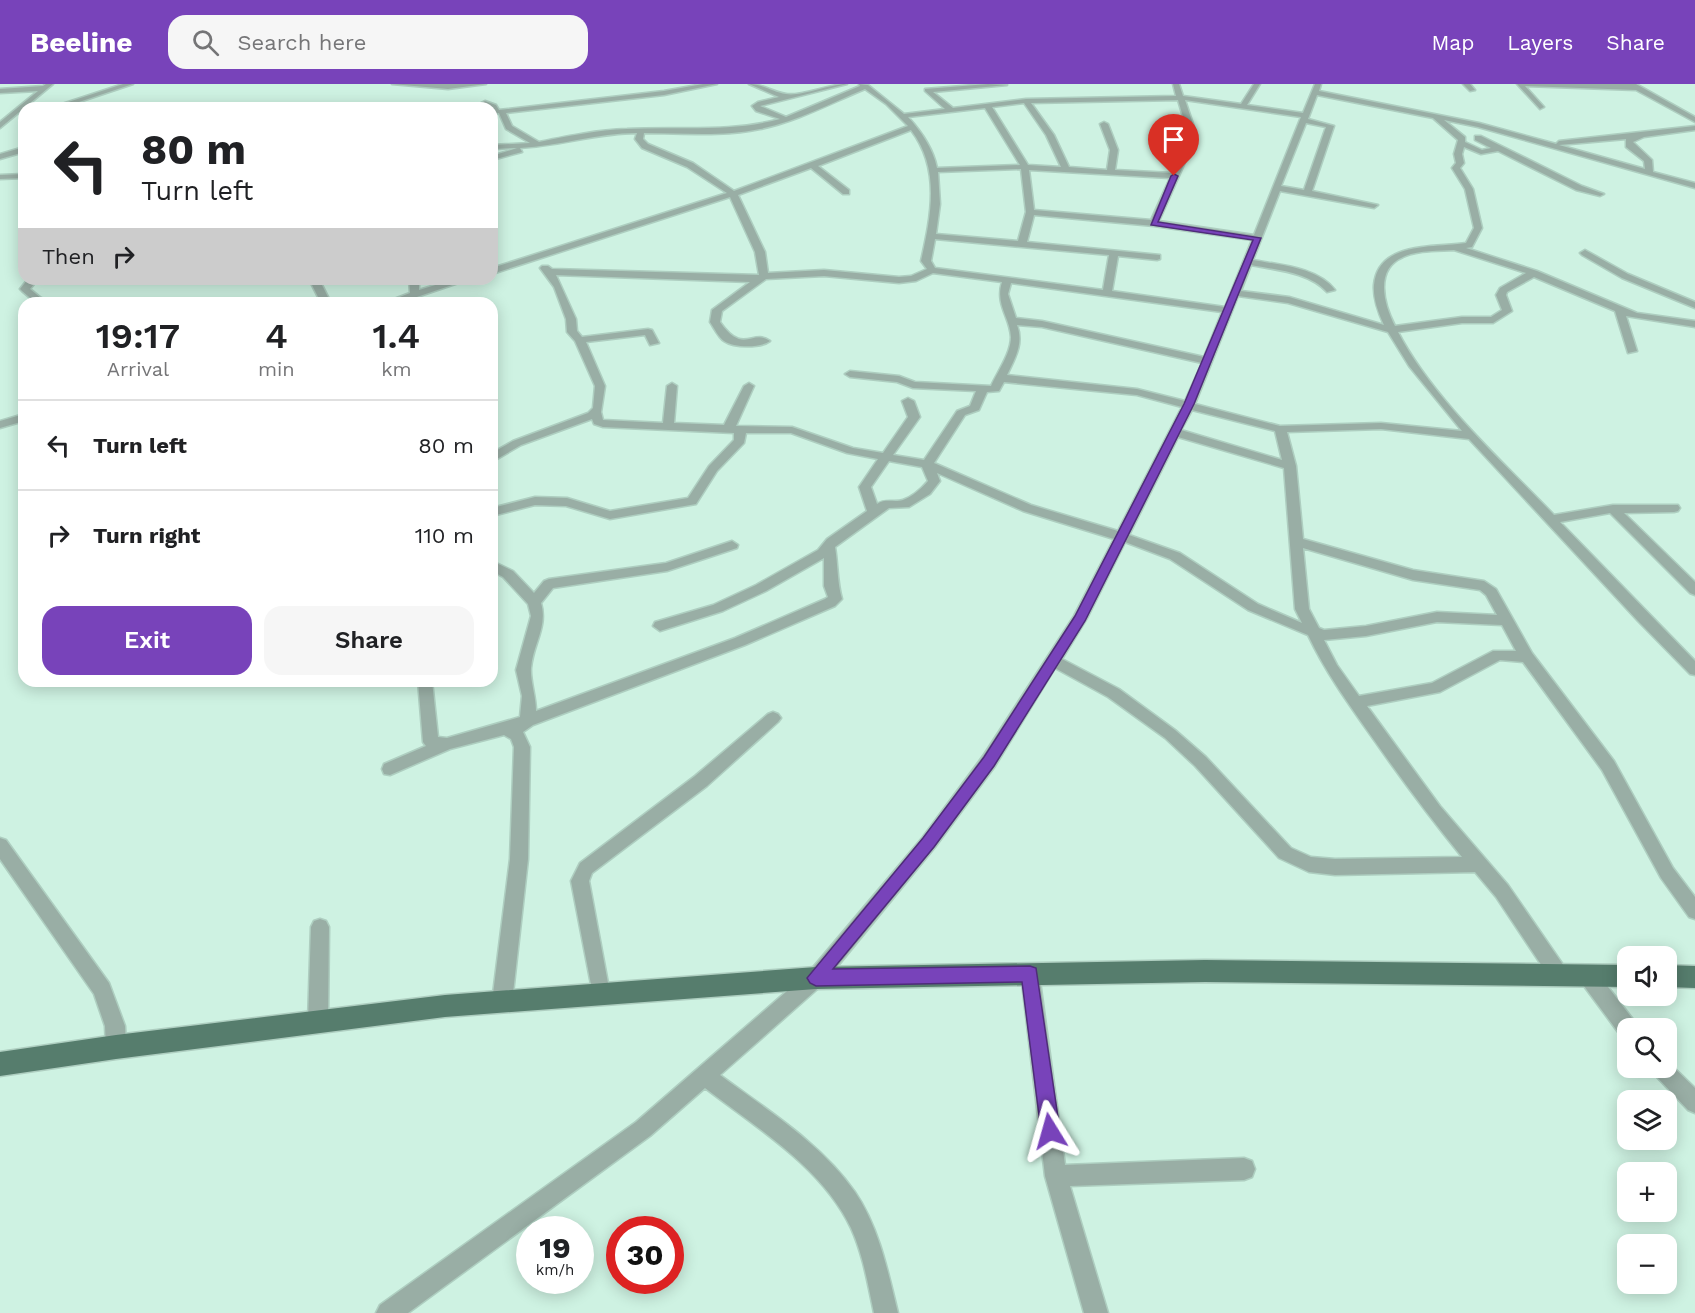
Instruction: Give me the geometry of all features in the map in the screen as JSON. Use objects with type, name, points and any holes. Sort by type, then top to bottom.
[{"type":"main road","points":[[0,1064],[116,1047],[445,1006],[816,978],[1205,971],[1617,976]]},
{"type":"main road","points":[[1677,976],[1695,977]]},
{"type":"street","points":[[73,102],[130,84]]},
{"type":"street","points":[[395,84],[448,87],[483,84]]},
{"type":"street","points":[[498,112],[664,93],[714,84]]},
{"type":"street","points":[[752,84],[787,97]]},
{"type":"street","points":[[785,119],[756,106],[760,103],[844,84]]},
{"type":"street","points":[[1154,223],[1189,141],[1191,130],[1176,84]]},
{"type":"street","points":[[1243,106],[1257,84]]},
{"type":"street","points":[[1466,84],[1472,90]]},
{"type":"street","points":[[1522,84],[1634,86],[1695,124]]},
{"type":"street","points":[[1522,84],[1540,107]]},
{"type":"street","points":[[498,147],[534,145],[579,136],[746,129],[772,124],[864,85],[914,126],[936,170],[938,201],[926,261],[932,270]]},
{"type":"street","points":[[950,109],[927,90],[1004,85],[1004,103]]},
{"type":"street","points":[[0,91],[48,86]]},
{"type":"street","points":[[29,102],[48,86]]},
{"type":"street","points":[[388,1313],[643,1129],[816,978],[942,824],[989,761],[1053,661],[1080,618],[1123,536],[1208,361],[1316,88],[1434,114],[1695,186]]},
{"type":"street","points":[[903,116],[1026,101],[1182,98],[1243,106],[1305,118],[1330,126],[1307,193]]},
{"type":"street","points":[[1108,107],[1112,99]]},
{"type":"street","points":[[1026,101],[1050,135],[1066,170]]},
{"type":"street","points":[[987,105],[1025,167],[1030,212],[1022,244]]},
{"type":"street","points":[[0,126],[18,111]]},
{"type":"street","points":[[498,113],[509,127],[534,145]]},
{"type":"street","points":[[1434,114],[1462,139],[1458,154],[1460,163],[1456,168],[1464,176],[1471,191],[1478,228],[1469,245],[1397,256],[1388,263],[1376,287],[1377,299],[1391,330],[1428,385],[1472,436],[1695,670]]},
{"type":"street","points":[[7,120],[18,118]]},
{"type":"street","points":[[1106,124],[1114,150],[1111,172]]},
{"type":"street","points":[[1461,143],[1481,152],[1544,143],[1642,135],[1695,124]]},
{"type":"street","points":[[498,269],[734,195],[914,126]]},
{"type":"street","points":[[641,132],[639,139],[645,146],[690,165],[734,195],[760,252],[762,278]]},
{"type":"street","points":[[1642,135],[1629,141],[1629,145],[1648,160],[1649,172]]},
{"type":"street","points":[[1478,138],[1579,188],[1600,194]]},
{"type":"street","points":[[498,157],[534,145]]},
{"type":"street","points":[[0,157],[18,151]]},
{"type":"street","points":[[813,166],[846,192]]},
{"type":"street","points":[[936,170],[1025,167],[1174,176]]},
{"type":"street","points":[[0,177],[18,177]]},
{"type":"street","points":[[1278,188],[1374,206]]},
{"type":"street","points":[[1030,212],[1154,223],[1257,238]]},
{"type":"street","points":[[932,236],[1158,257]]},
{"type":"street","points":[[1454,247],[1534,273],[1635,316],[1695,324]]},
{"type":"street","points":[[1107,294],[1114,253]]},
{"type":"street","points":[[1585,253],[1625,276],[1695,305]]},
{"type":"street","points":[[533,258],[550,272],[563,298],[571,319],[572,332],[580,340],[600,386],[596,412],[598,422],[603,424],[668,424],[740,430],[792,430],[851,451],[927,464],[1027,508],[1123,536],[1175,556],[1253,607],[1324,635],[1366,631],[1437,617],[1506,620]]},
{"type":"street","points":[[1248,262],[1308,276],[1323,282],[1330,290]]},
{"type":"street","points":[[550,272],[762,278],[837,274],[899,280],[913,279],[932,270],[1228,310]]},
{"type":"street","points":[[1235,293],[1289,300],[1391,330],[1462,320],[1494,320],[1507,310],[1501,296],[1503,291],[1534,273]]},
{"type":"street","points":[[762,278],[717,310],[715,322],[727,339],[739,343],[765,341]]},
{"type":"street","points":[[850,374],[899,378],[914,385],[995,389],[1015,342],[1016,332],[1003,294],[1007,280]]},
{"type":"street","points":[[28,285],[25,289],[34,297]]},
{"type":"street","points":[[414,297],[448,285]]},
{"type":"street","points":[[1620,311],[1632,351]]},
{"type":"street","points":[[1011,321],[1042,324],[1208,361]]},
{"type":"street","points":[[580,340],[648,332],[654,343]]},
{"type":"street","points":[[1001,378],[1137,392],[1280,429],[1381,426],[1472,436]]},
{"type":"street","points":[[668,424],[672,386]]},
{"type":"street","points":[[726,428],[730,426],[749,386]]},
{"type":"street","points":[[927,464],[961,413],[975,408],[983,388]]},
{"type":"street","points":[[874,512],[865,487],[914,417],[908,401]]},
{"type":"street","points":[[498,454],[517,443],[596,412]]},
{"type":"street","points":[[0,425],[18,419]]},
{"type":"street","points":[[1280,429],[1290,466],[1302,609],[1331,668],[1434,811],[1502,891],[1559,975]]},
{"type":"street","points":[[498,510],[535,501],[567,502],[610,515],[692,501],[713,469],[740,441],[740,430]]},
{"type":"street","points":[[1174,432],[1290,466]]},
{"type":"street","points":[[660,626],[717,608],[750,593],[816,557],[886,504],[905,504],[934,482],[927,464]]},
{"type":"street","points":[[1552,519],[1613,509],[1674,508]]},
{"type":"street","points":[[1613,509],[1695,590]]},
{"type":"street","points":[[1295,542],[1413,575],[1484,586],[1491,592],[1527,657],[1608,766],[1667,873],[1695,912]]},
{"type":"street","points":[[534,602],[549,584],[667,567],[732,545]]},
{"type":"street","points":[[390,769],[447,744],[511,732],[528,720],[708,652],[732,646],[797,617],[825,608],[834,599],[828,547]]},
{"type":"street","points":[[498,568],[508,574],[534,602],[538,616],[523,670],[529,696],[528,720]]},
{"type":"street","points":[[1286,621],[1302,609]]},
{"type":"street","points":[[1355,702],[1435,688],[1498,655],[1527,657]]},
{"type":"street","points":[[1053,661],[1084,675],[1133,706],[1170,734],[1285,853],[1309,864],[1335,867],[1478,864]]},
{"type":"street","points":[[425,687],[430,742],[447,744]]},
{"type":"street","points":[[601,994],[580,881],[586,868],[701,781],[773,718]]},
{"type":"street","points":[[502,1002],[519,859],[522,747],[511,732]]},
{"type":"street","points":[[0,845],[102,989],[115,1026],[116,1047]]},
{"type":"street","points":[[318,1022],[320,927]]},
{"type":"street","points":[[1030,974],[1056,1176],[1096,1313]]},
{"type":"street","points":[[1588,976],[1620,1018]]},
{"type":"street","points":[[704,1075],[808,1157],[835,1183],[859,1219],[886,1313]]},
{"type":"street","points":[[1671,1078],[1695,1103]]},
{"type":"street","points":[[1056,1176],[1244,1169]]},
{"type":"route","points":[[1050,1131],[1030,974],[816,978],[929,842],[989,761],[1080,618],[1189,404],[1257,238],[1154,223],[1174,176]]}]
